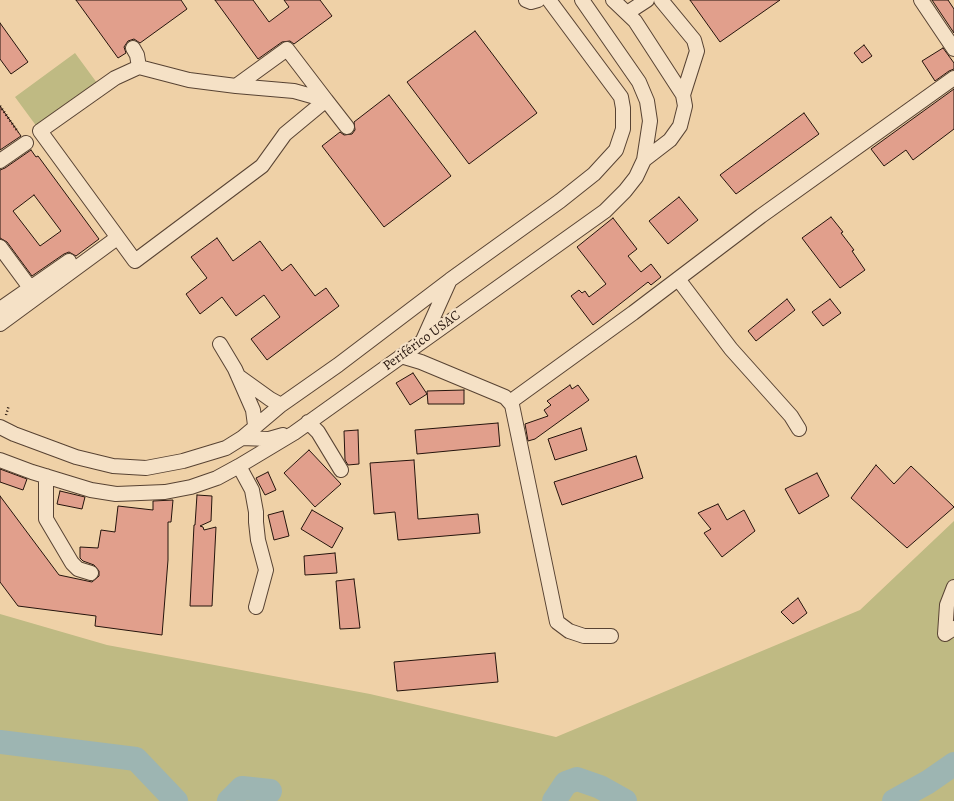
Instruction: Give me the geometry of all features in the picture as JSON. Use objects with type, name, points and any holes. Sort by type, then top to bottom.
[{"type":"street","points":[[526,0],[531,2],[538,0]]},
{"type":"street","points":[[0,427],[76,457],[130,468],[146,468],[183,461],[226,448],[242,438],[255,425],[281,405],[338,365],[450,280],[560,201],[594,174],[616,150],[623,122],[621,97],[550,0]]},
{"type":"street","name":"Periférico USAC","points":[[0,460],[91,490],[116,494],[166,492],[191,487],[217,478],[294,433],[605,211],[636,177],[644,160],[650,121],[647,101],[640,82],[582,0]]},
{"type":"street","points":[[613,0],[635,21],[682,95],[686,106],[680,126],[670,140],[644,160]]},
{"type":"street","points":[[627,13],[647,0]]},
{"type":"street","points":[[662,0],[694,40],[697,52],[682,95]]},
{"type":"street","points":[[920,0],[954,49]]},
{"type":"street","points":[[133,48],[137,55],[139,66]]},
{"type":"street","points":[[236,86],[287,49],[348,127]]},
{"type":"street","points":[[139,66],[188,80],[294,92],[326,100],[285,134],[262,166],[135,261],[40,131],[115,78],[139,66]]},
{"type":"street","points":[[510,402],[761,216],[954,78]]},
{"type":"street","points":[[0,162],[26,143]]},
{"type":"street","points":[[0,324],[118,238]]},
{"type":"street","points":[[0,247],[30,289]]},
{"type":"street","points":[[0,309],[69,261]]},
{"type":"street","points":[[678,279],[731,349],[791,416],[799,429]]},
{"type":"street","points":[[422,341],[450,280]]},
{"type":"street","points":[[220,344],[238,376],[253,410],[255,425]]},
{"type":"street","points":[[400,356],[421,362],[505,397],[510,402],[557,622],[569,631],[584,636],[611,636]]},
{"type":"street","points":[[238,376],[281,405]]},
{"type":"street","points":[[308,422],[318,432],[340,470]]},
{"type":"street","points":[[242,438],[268,438],[294,433]]},
{"type":"street","points":[[239,466],[252,490],[258,540],[266,570],[256,607]]},
{"type":"street","points":[[46,476],[46,519],[72,563],[78,569],[91,573]]},
{"type":"street","points":[[954,587],[947,605],[945,634],[954,628]]},
{"type":"path","points":[[0,106],[26,143]]},
{"type":"shaded area","points":[[75,53],[100,87],[40,131],[15,97]]},
{"type":"shaded area","points":[[954,521],[954,801],[0,801],[0,614],[107,645],[370,694],[556,737],[860,610]]},
{"type":"building","points":[[76,0],[181,0],[187,9],[140,43],[134,39],[128,41],[124,47],[126,53],[118,58]]},
{"type":"building","points":[[215,0],[253,0],[269,22],[289,7],[284,0],[320,0],[332,16],[294,44],[290,41],[282,42],[258,59]]},
{"type":"building","points":[[690,0],[780,0],[720,42]]},
{"type":"building","points":[[932,0],[948,0],[954,9],[954,33]]},
{"type":"building","points":[[0,23],[28,62],[11,74],[0,59]]},
{"type":"building","points":[[475,31],[537,113],[469,164],[407,82]]},
{"type":"building","points":[[864,45],[872,56],[862,63],[854,53]]},
{"type":"building","points":[[943,48],[954,63],[954,69],[935,81],[922,61]]},
{"type":"building","points":[[954,89],[954,129],[913,160],[906,150],[884,166],[871,149]]},
{"type":"building","points":[[389,95],[451,176],[384,227],[322,146],[340,132],[344,135],[352,134],[355,130],[354,122]]},
{"type":"building","points":[[0,106],[21,136],[0,150]]},
{"type":"building","points":[[804,113],[819,134],[736,194],[720,175]]},
{"type":"building","points":[[31,150],[36,157],[38,156],[99,239],[76,256],[69,252],[64,254],[32,276],[7,242],[0,238],[0,170]],"holes":[[[34,195],[61,231],[40,246],[13,211]]]},
{"type":"building","points":[[679,197],[698,220],[668,244],[649,221]]},
{"type":"building","points":[[831,217],[843,232],[841,233],[854,250],[852,251],[865,270],[840,288],[802,238]]},
{"type":"building","points":[[613,218],[637,249],[628,256],[641,272],[651,264],[661,277],[651,285],[648,282],[593,325],[571,296],[579,290],[582,293],[585,291],[589,297],[606,284],[577,247]]},
{"type":"building","points":[[217,238],[233,261],[260,241],[282,271],[291,264],[315,296],[326,288],[339,306],[267,360],[251,339],[280,317],[264,295],[236,316],[222,297],[200,314],[186,294],[207,278],[191,257]]},
{"type":"building","points":[[787,299],[795,310],[756,341],[748,331]]},
{"type":"building","points":[[830,299],[841,313],[823,326],[812,312]]},
{"type":"building","points":[[413,373],[427,394],[410,405],[396,383]]},
{"type":"building","points":[[570,385],[572,389],[578,385],[589,400],[535,439],[528,441],[525,424],[548,416],[544,410],[551,405],[547,401]]},
{"type":"building","points":[[464,390],[464,404],[428,404],[427,391]]},
{"type":"building","points":[[498,423],[500,446],[417,454],[415,430]]},
{"type":"building","points":[[581,428],[587,450],[555,460],[548,439]]},
{"type":"building","points":[[358,430],[359,464],[348,465],[345,460],[344,431]]},
{"type":"building","points":[[309,450],[341,484],[315,507],[284,473]]},
{"type":"building","points":[[636,456],[643,478],[562,505],[554,482]]},
{"type":"building","points":[[414,460],[418,519],[478,514],[480,533],[398,540],[395,512],[374,514],[370,463]]},
{"type":"building","points":[[876,465],[894,484],[911,466],[954,507],[907,548],[851,498]]},
{"type":"building","points":[[0,469],[27,479],[23,490],[0,482]]},
{"type":"building","points":[[268,472],[276,490],[265,495],[256,478]]},
{"type":"building","points":[[817,473],[829,496],[799,514],[785,489]]},
{"type":"building","points":[[60,491],[85,497],[82,509],[57,504]]},
{"type":"building","points":[[197,495],[212,496],[211,521],[200,526],[204,530],[216,527],[212,606],[190,606]]},
{"type":"building","points":[[0,496],[59,575],[92,582],[99,576],[99,571],[94,565],[80,558],[80,547],[98,548],[101,530],[115,532],[118,506],[153,510],[153,501],[173,500],[171,522],[168,522],[168,560],[162,635],[95,626],[96,616],[18,606],[0,582]]},
{"type":"building","points":[[718,504],[727,520],[744,510],[755,531],[722,557],[704,533],[711,529],[698,513]]},
{"type":"building","points":[[312,510],[343,528],[332,548],[301,529]]},
{"type":"building","points":[[283,511],[289,536],[274,540],[268,515]]},
{"type":"building","points":[[335,553],[337,573],[305,575],[304,556]]},
{"type":"building","points":[[354,579],[360,628],[340,629],[336,581]]},
{"type":"building","points":[[798,598],[807,613],[793,624],[781,612]]},
{"type":"building","points":[[495,653],[498,682],[397,691],[394,662]]},
{"type":"waterway","points":[[0,742],[136,759],[176,801]]},
{"type":"waterway","points":[[894,801],[928,782],[954,764]]},
{"type":"waterway","points":[[554,801],[566,783],[577,779],[600,787],[625,801]]},
{"type":"waterway","points":[[229,801],[242,788],[270,791],[262,801]]}]
